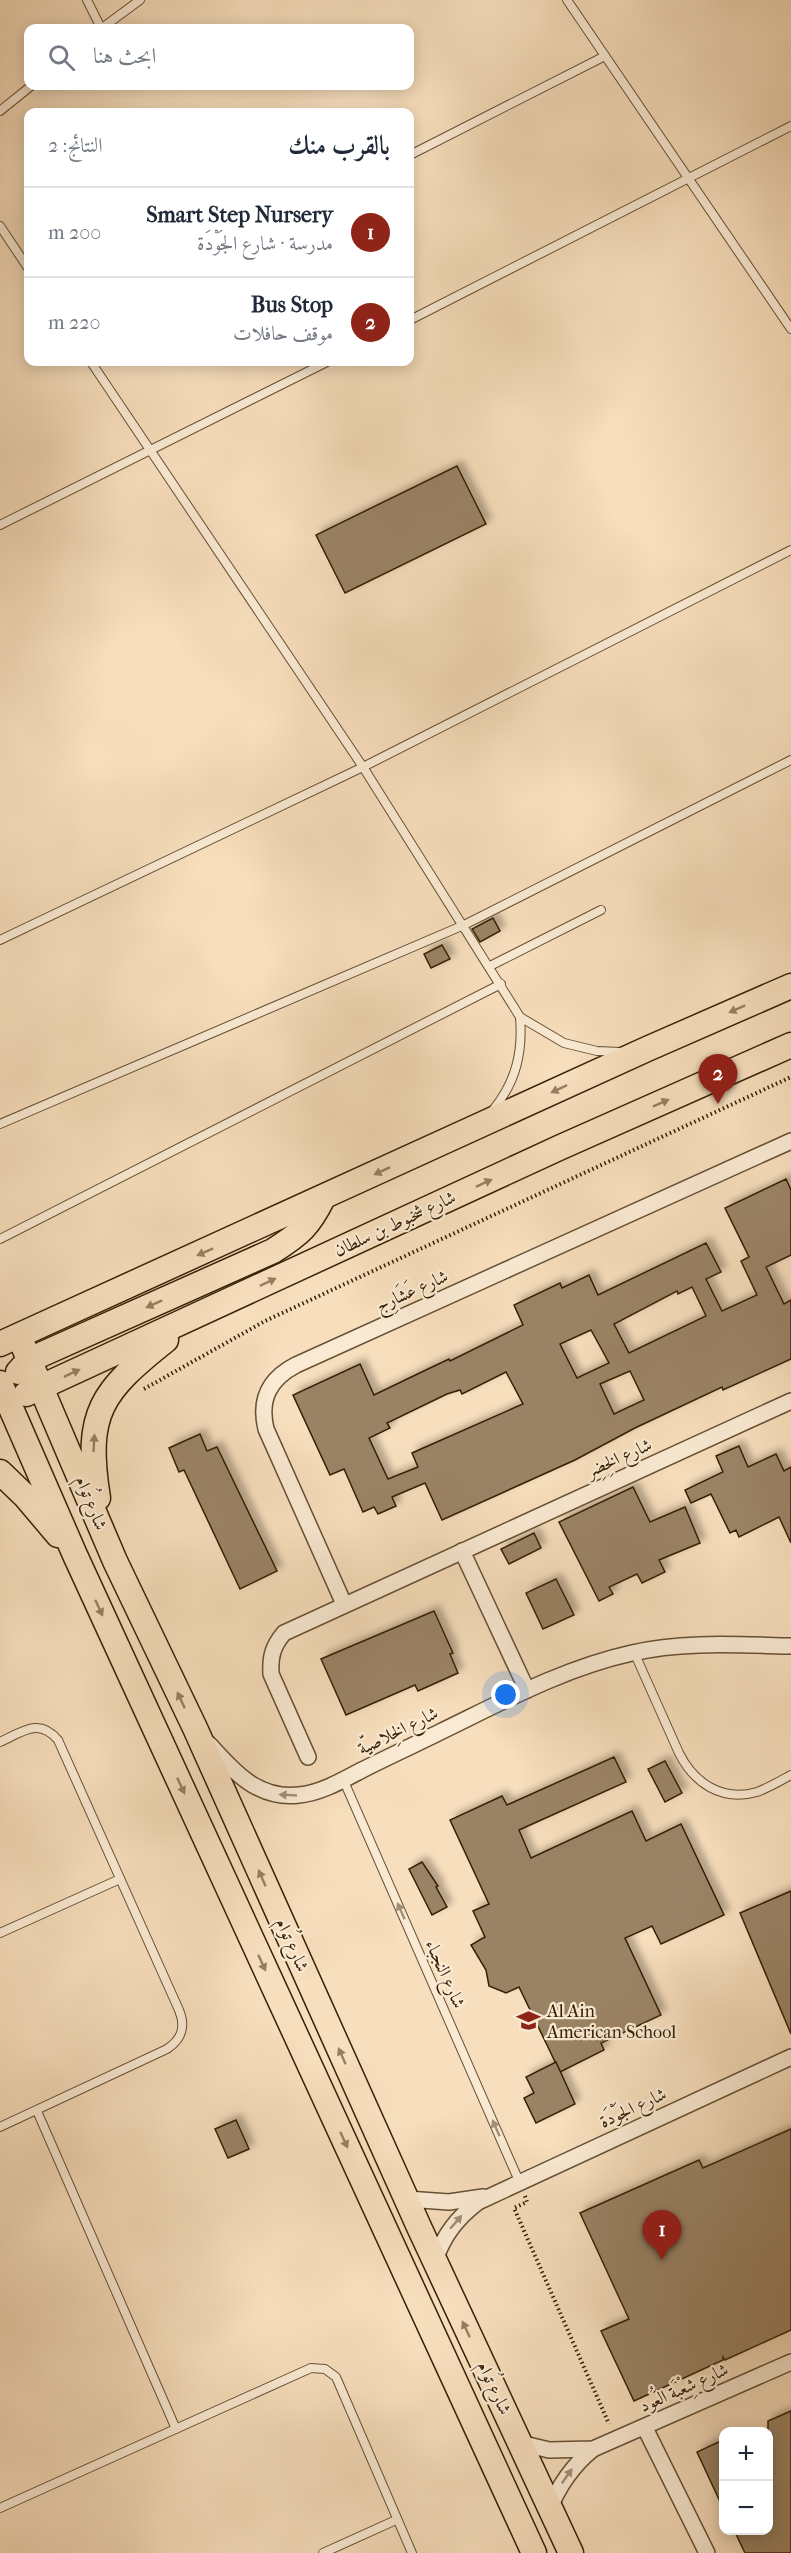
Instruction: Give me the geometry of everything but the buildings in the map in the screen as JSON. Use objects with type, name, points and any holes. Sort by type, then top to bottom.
[{"type":"main road","points":[[0,1377],[17,1361],[20,1349],[10,1340],[647,1049],[791,986]]},
{"type":"main road","name":"شارع شخبوط بن سلطان","points":[[3,1397],[41,1387],[561,1147],[791,1046]]},
{"type":"main road","points":[[3,1397],[29,1360],[273,1251],[311,1222],[323,1198]]},
{"type":"main road","points":[[115,1561],[95,1481],[95,1434],[99,1412],[107,1395],[121,1377],[196,1316]]},
{"type":"main road","name":"شارع تُوام","points":[[10,1340],[29,1360],[59,1424],[115,1561],[195,1728],[407,2199],[549,2510],[571,2553]]},
{"type":"main road","name":"شارع تُوام","points":[[3,1397],[39,1471],[75,1555],[534,2553]]},
{"type":"main road","points":[[39,1471],[40,1461],[48,1455],[62,1460],[96,1535],[115,1561]]},
{"type":"main road","points":[[0,1472],[25,1496],[75,1555]]},
{"type":"street","name":"شارع عَشَارِج","points":[[344,1604],[266,1429],[262,1409],[264,1399],[276,1378],[296,1365],[791,1141]]},
{"type":"street","name":"شارع الخِضِر","points":[[308,1757],[271,1674],[270,1659],[274,1645],[284,1633],[791,1401]]},
{"type":"street","points":[[462,1551],[527,1690]]},
{"type":"street","name":"شارع الخِلاصيّة","points":[[195,1728],[236,1774],[262,1791],[282,1795],[300,1795],[343,1779],[527,1690],[593,1663],[634,1652],[691,1646],[791,1646]]},
{"type":"street","name":"شارع الجَوْدَة","points":[[435,2260],[455,2221],[491,2195],[791,2057]]},
{"type":"street","name":"شارع الجَوْدَة","points":[[407,2199],[449,2202],[491,2195]]},
{"type":"street","name":"شارع شِعْبَة العُود","points":[[520,2444],[549,2450],[593,2449],[645,2428],[791,2361]]},
{"type":"street","points":[[645,2428],[706,2553]]},
{"type":"street","name":"شارع شِعْبَة العُود","points":[[549,2510],[566,2476],[593,2449]]},
{"type":"lane","points":[[87,0],[99,24]]},
{"type":"lane","points":[[107,24],[140,0]]},
{"type":"lane","points":[[567,0],[791,329]]},
{"type":"lane","points":[[414,154],[605,56]]},
{"type":"lane","points":[[0,111],[26,90]]},
{"type":"lane","points":[[414,318],[791,126]]},
{"type":"lane","points":[[0,226],[24,262]]},
{"type":"lane","points":[[94,366],[363,767],[520,1017],[549,1035],[580,1048],[614,1052],[647,1049]]},
{"type":"lane","points":[[0,525],[319,366]]},
{"type":"lane","points":[[0,940],[363,767],[791,550]]},
{"type":"lane","points":[[0,1124],[464,925],[791,760]]},
{"type":"lane","points":[[490,966],[600,910]]},
{"type":"lane","points":[[0,1239],[501,984]]},
{"type":"lane","points":[[478,1126],[503,1098],[511,1083],[521,1051],[520,1017]]},
{"type":"lane","points":[[634,1652],[686,1768],[697,1780],[711,1789],[726,1794],[742,1795],[758,1792],[791,1775]]},
{"type":"lane","points":[[0,1742],[37,1727],[52,1733],[58,1740],[183,2019],[181,2037],[167,2049],[0,2127]]},
{"type":"lane","name":"شارع النجباء","points":[[343,1779],[519,2181]]},
{"type":"lane","points":[[0,1933],[120,1879]]},
{"type":"lane","points":[[36,2111],[176,2429]]},
{"type":"lane","points":[[0,2508],[311,2368],[325,2369],[336,2377],[342,2389],[412,2553]]},
{"type":"lane","points":[[323,2553],[396,2520]]},
{"type":"path","points":[[137,1393],[265,1321],[791,1077]]},
{"type":"path","points":[[519,2181],[526,2202],[514,2208],[611,2428]]},
{"type":"place","name":"Bus Stop","points":[[718,1104]]},
{"type":"place","name":"Al Ain American School","points":[[529,2021]]},
{"type":"place","name":"Smart Step Nursery","points":[[662,2260]]}]
